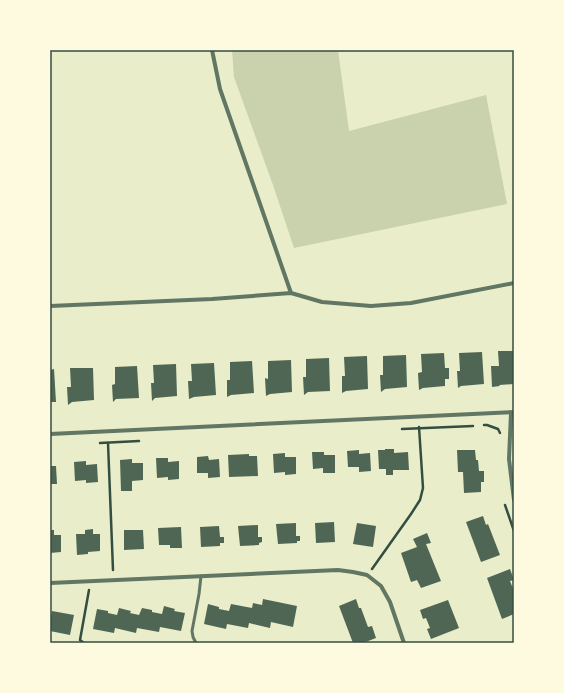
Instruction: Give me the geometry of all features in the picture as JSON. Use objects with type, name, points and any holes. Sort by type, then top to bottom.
[{"type":"street","points":[[212,50],[220,90],[291,293]]},
{"type":"street","points":[[50,306],[212,299],[291,293],[322,302],[371,306],[411,304],[514,283]]},
{"type":"street","points":[[50,434],[513,412],[509,459],[514,500]]},
{"type":"street","points":[[50,583],[338,570],[353,572],[367,575],[381,586],[390,602],[404,643]]},
{"type":"lane","points":[[196,643],[192,631],[201,576]]},
{"type":"path","points":[[367,575],[412,514],[420,500],[423,488],[419,417]]},
{"type":"path","points":[[396,429],[487,425],[498,428],[501,434]]},
{"type":"path","points":[[108,431],[113,581]]},
{"type":"path","points":[[96,443],[145,441]]},
{"type":"path","points":[[505,505],[514,531]]},
{"type":"path","points":[[84,643],[80,640],[91,582]]},
{"type":"path","points":[[82,590],[89,590]]},
{"type":"green space","points":[[232,50],[338,50],[349,131],[486,95],[507,204],[294,248],[234,77]]},
{"type":"building","points":[[498,351],[514,351],[514,384],[492,387],[491,366],[499,366]]},
{"type":"building","points":[[482,352],[484,384],[461,386],[458,388],[457,371],[460,371],[459,353]]},
{"type":"building","points":[[444,353],[445,368],[449,368],[449,379],[445,379],[445,386],[423,388],[419,390],[418,373],[422,372],[421,354]]},
{"type":"building","points":[[406,355],[407,387],[385,389],[381,392],[380,375],[383,375],[383,356]]},
{"type":"building","points":[[367,356],[368,389],[346,391],[342,393],[342,376],[345,376],[344,357]]},
{"type":"building","points":[[329,358],[330,391],[308,392],[304,395],[303,377],[306,377],[306,359]]},
{"type":"building","points":[[291,360],[292,392],[270,394],[266,396],[265,378],[268,379],[268,361]]},
{"type":"building","points":[[252,361],[254,393],[231,395],[227,397],[227,380],[230,380],[230,362]]},
{"type":"building","points":[[214,363],[216,395],[194,397],[189,399],[188,381],[192,381],[191,364]]},
{"type":"building","points":[[176,364],[177,396],[155,398],[152,401],[151,383],[154,383],[153,365]]},
{"type":"building","points":[[137,366],[139,398],[116,399],[113,402],[112,385],[115,384],[115,367]]},
{"type":"building","points":[[70,368],[93,368],[94,400],[72,402],[68,405],[67,387],[71,387]]},
{"type":"building","points":[[54,369],[56,402],[50,402],[50,370]]},
{"type":"building","points":[[394,449],[394,453],[408,452],[409,470],[393,470],[393,475],[386,475],[386,469],[379,469],[378,450]]},
{"type":"building","points":[[359,450],[359,454],[370,453],[371,471],[359,472],[359,467],[348,467],[347,451]]},
{"type":"building","points":[[457,450],[475,450],[479,471],[484,471],[484,482],[481,482],[481,492],[464,493],[463,472],[458,472]]},
{"type":"building","points":[[312,452],[324,452],[324,455],[335,455],[335,473],[323,473],[323,468],[313,469]]},
{"type":"building","points":[[285,453],[285,457],[296,457],[296,474],[285,475],[285,472],[274,473],[273,454]]},
{"type":"building","points":[[249,454],[249,456],[257,456],[258,476],[229,477],[228,455]]},
{"type":"building","points":[[208,456],[209,460],[219,459],[220,477],[208,478],[208,473],[197,473],[197,457]]},
{"type":"building","points":[[156,458],[168,458],[168,462],[179,461],[179,479],[168,480],[168,477],[157,478]]},
{"type":"building","points":[[132,459],[132,463],[143,463],[143,480],[132,481],[132,491],[121,491],[120,460]]},
{"type":"building","points":[[86,461],[86,465],[97,464],[98,482],[86,483],[86,480],[75,481],[74,462]]},
{"type":"building","points":[[50,466],[56,466],[57,484],[50,484]]},
{"type":"building","points":[[483,516],[486,525],[488,524],[500,555],[481,562],[466,522]]},
{"type":"building","points":[[334,522],[335,542],[316,543],[315,523]]},
{"type":"building","points":[[296,523],[296,536],[300,536],[300,541],[297,541],[297,543],[278,544],[276,524]]},
{"type":"building","points":[[357,523],[376,526],[373,547],[353,544]]},
{"type":"building","points":[[258,525],[258,537],[262,537],[262,542],[259,543],[259,545],[240,546],[238,526]]},
{"type":"building","points":[[219,526],[220,537],[224,537],[224,543],[220,543],[220,546],[201,547],[200,527]]},
{"type":"building","points":[[181,527],[182,548],[170,548],[170,545],[159,545],[158,528]]},
{"type":"building","points":[[93,529],[93,534],[100,534],[100,551],[77,555],[76,534],[85,534],[85,530]]},
{"type":"building","points":[[50,530],[54,530],[54,535],[61,535],[61,552],[50,553]]},
{"type":"building","points":[[124,530],[143,530],[144,549],[124,550]]},
{"type":"building","points":[[427,533],[431,543],[426,544],[441,581],[421,588],[417,580],[411,582],[401,553],[417,547],[413,539]]},
{"type":"building","points":[[510,569],[514,580],[510,581],[514,591],[514,614],[502,619],[487,578]]},
{"type":"building","points":[[263,599],[297,606],[293,627],[271,622],[270,628],[249,623],[248,628],[227,624],[226,629],[204,624],[208,604],[219,607],[219,609],[229,611],[231,604],[252,608],[253,603],[262,605]]},
{"type":"building","points":[[356,599],[368,627],[372,626],[376,638],[363,643],[353,643],[339,606]]},
{"type":"building","points":[[448,600],[459,628],[431,639],[427,629],[430,628],[426,618],[423,619],[420,610]]},
{"type":"building","points":[[164,606],[175,609],[174,611],[185,613],[181,631],[160,627],[159,632],[137,628],[136,633],[115,628],[114,633],[93,629],[97,609],[108,611],[108,613],[117,615],[119,608],[139,615],[142,608],[162,614]]},
{"type":"building","points":[[52,611],[74,615],[70,635],[50,631],[50,615],[51,616]]}]
